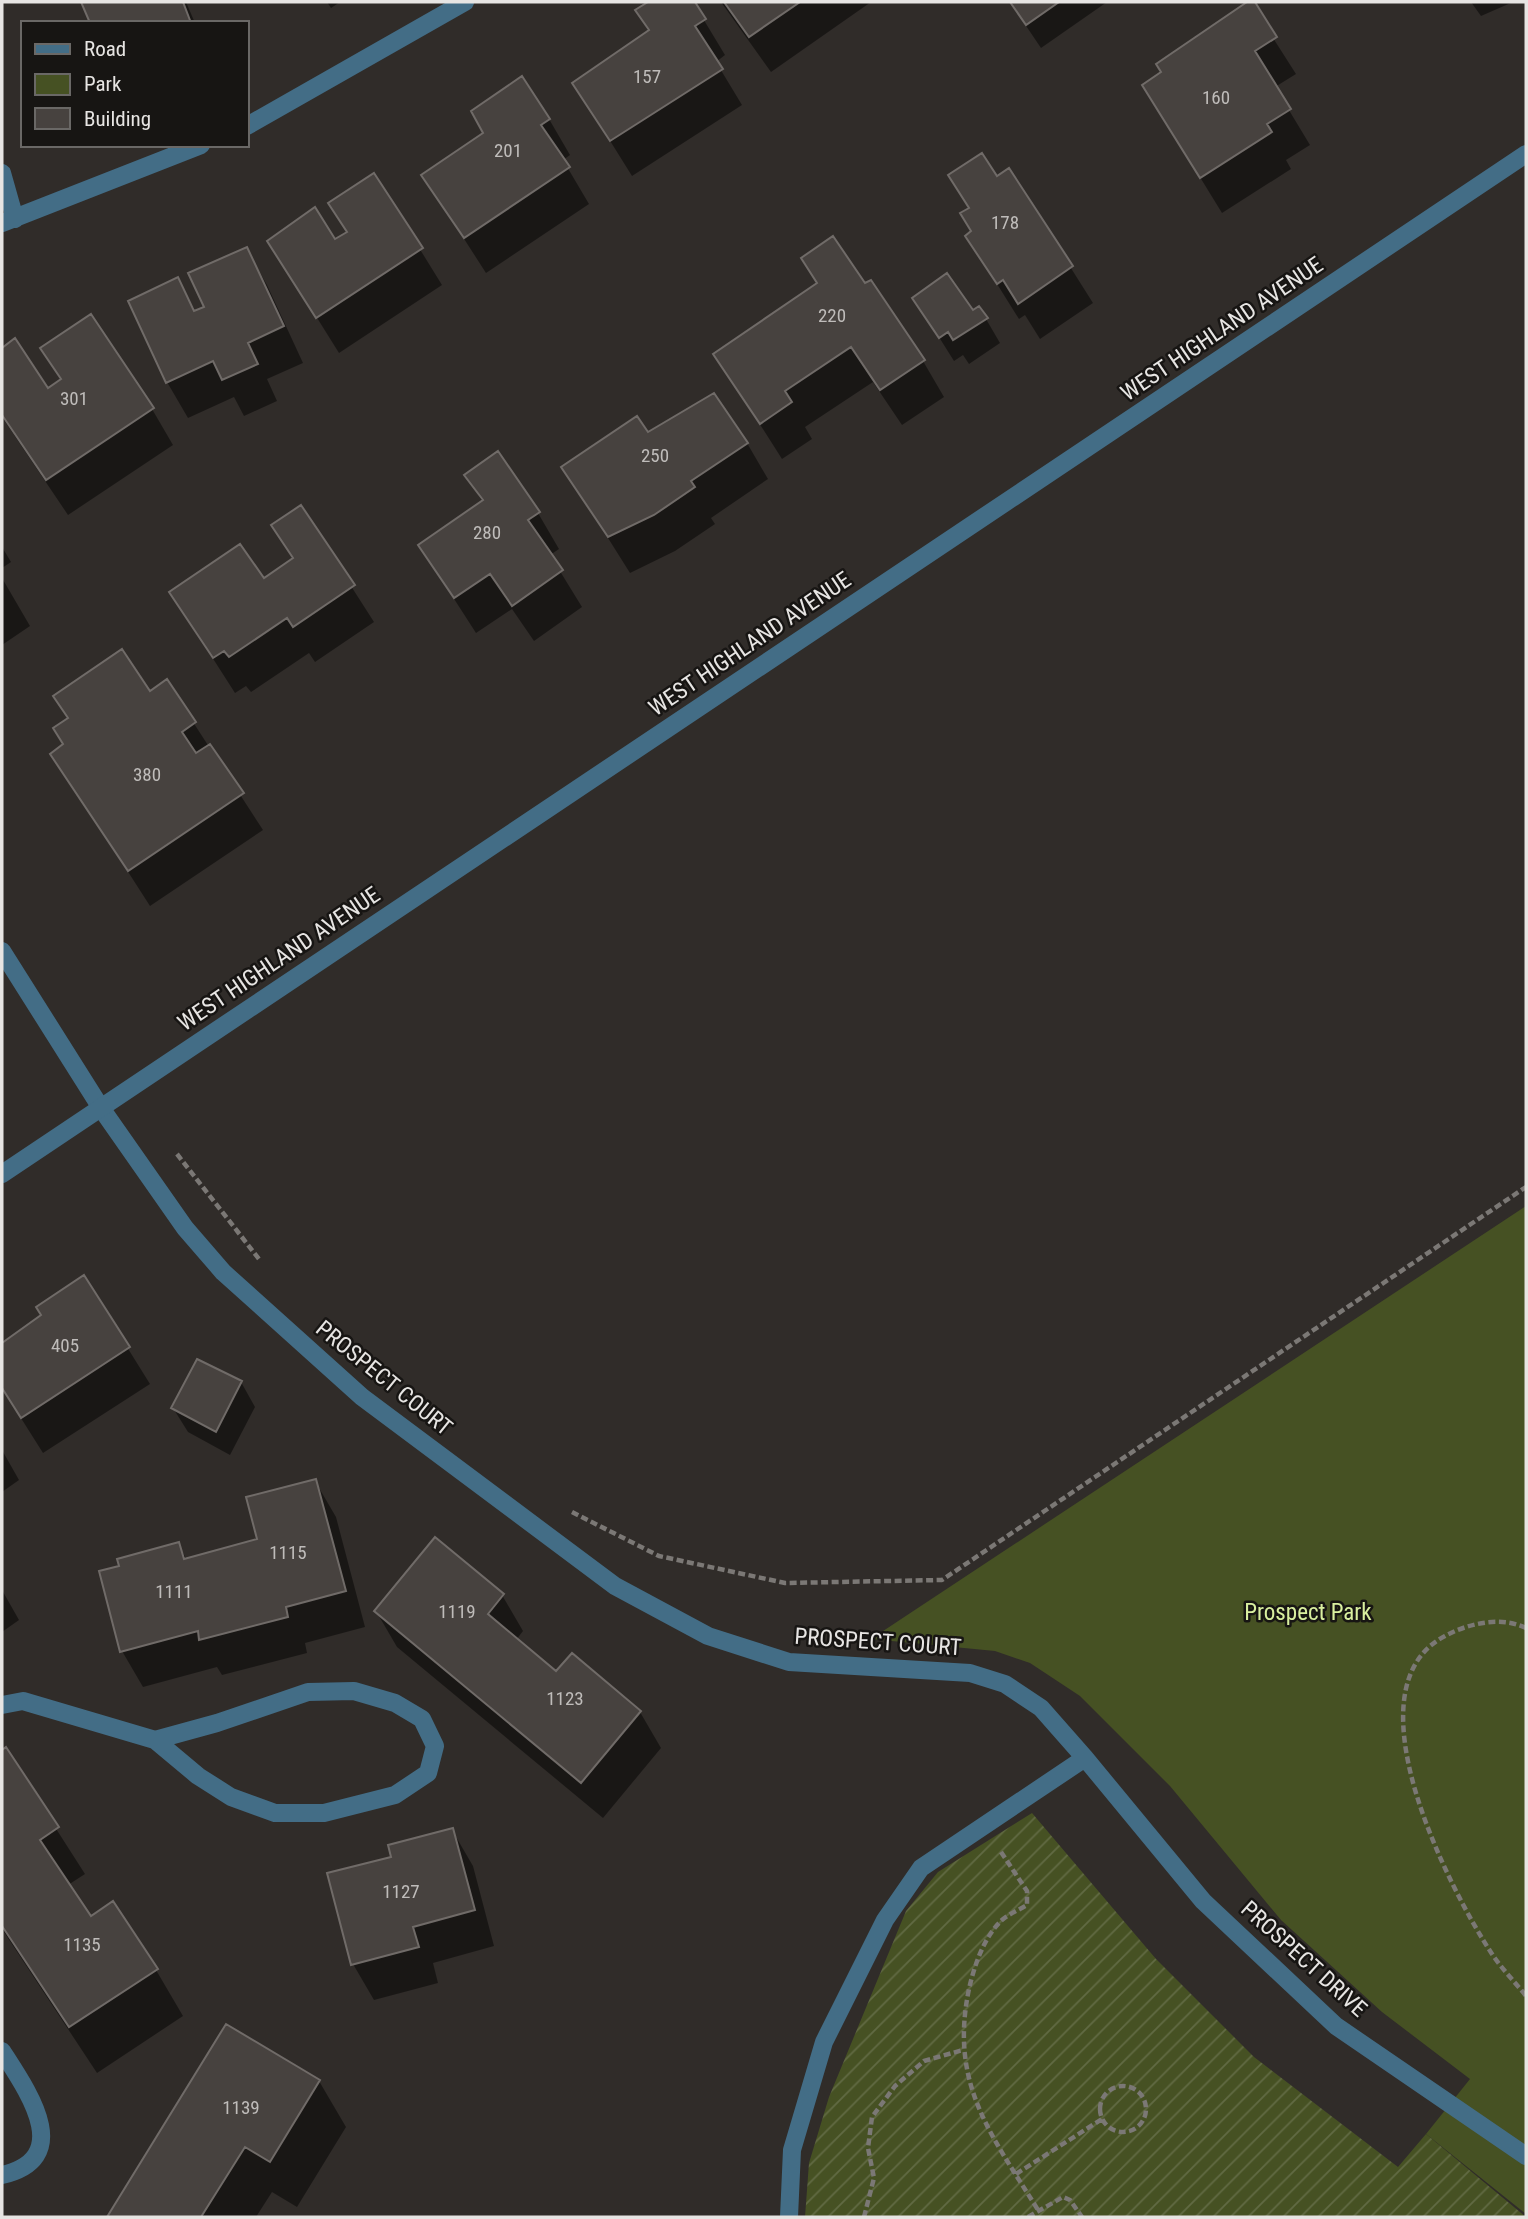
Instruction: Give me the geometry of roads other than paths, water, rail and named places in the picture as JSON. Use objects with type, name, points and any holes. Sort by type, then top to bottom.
[{"type":"street","points":[[248,125],[465,2]]},
{"type":"street","points":[[2,173],[8,221],[196,147]]},
{"type":"street","name":"WEST HIGHLAND AVENUE","points":[[2,1174],[1526,154]]},
{"type":"street","name":"PROSPECT COURT","points":[[2,951],[101,1108],[185,1228],[223,1272],[362,1397],[615,1586],[708,1636],[789,1662],[970,1674],[1005,1684],[1041,1709],[1085,1758]]},
{"type":"street","points":[[2,1705],[23,1701],[155,1740],[198,1776],[231,1797],[275,1813],[324,1813],[396,1795],[428,1773],[435,1746],[422,1719],[396,1703],[354,1691],[307,1692],[217,1723],[155,1740]]},
{"type":"street","points":[[789,2217],[792,2150],[824,2042],[885,1920],[921,1868],[1085,1758]]},
{"type":"street","name":"PROSPECT DRIVE","points":[[1085,1758],[1203,1901],[1336,2026],[1526,2156]]},
{"type":"street","points":[[2,2052],[33,2097],[40,2142],[37,2157],[22,2170],[2,2175]]},
{"type":"park label","name":"Prospect Park","points":[[1308,1612]]}]
